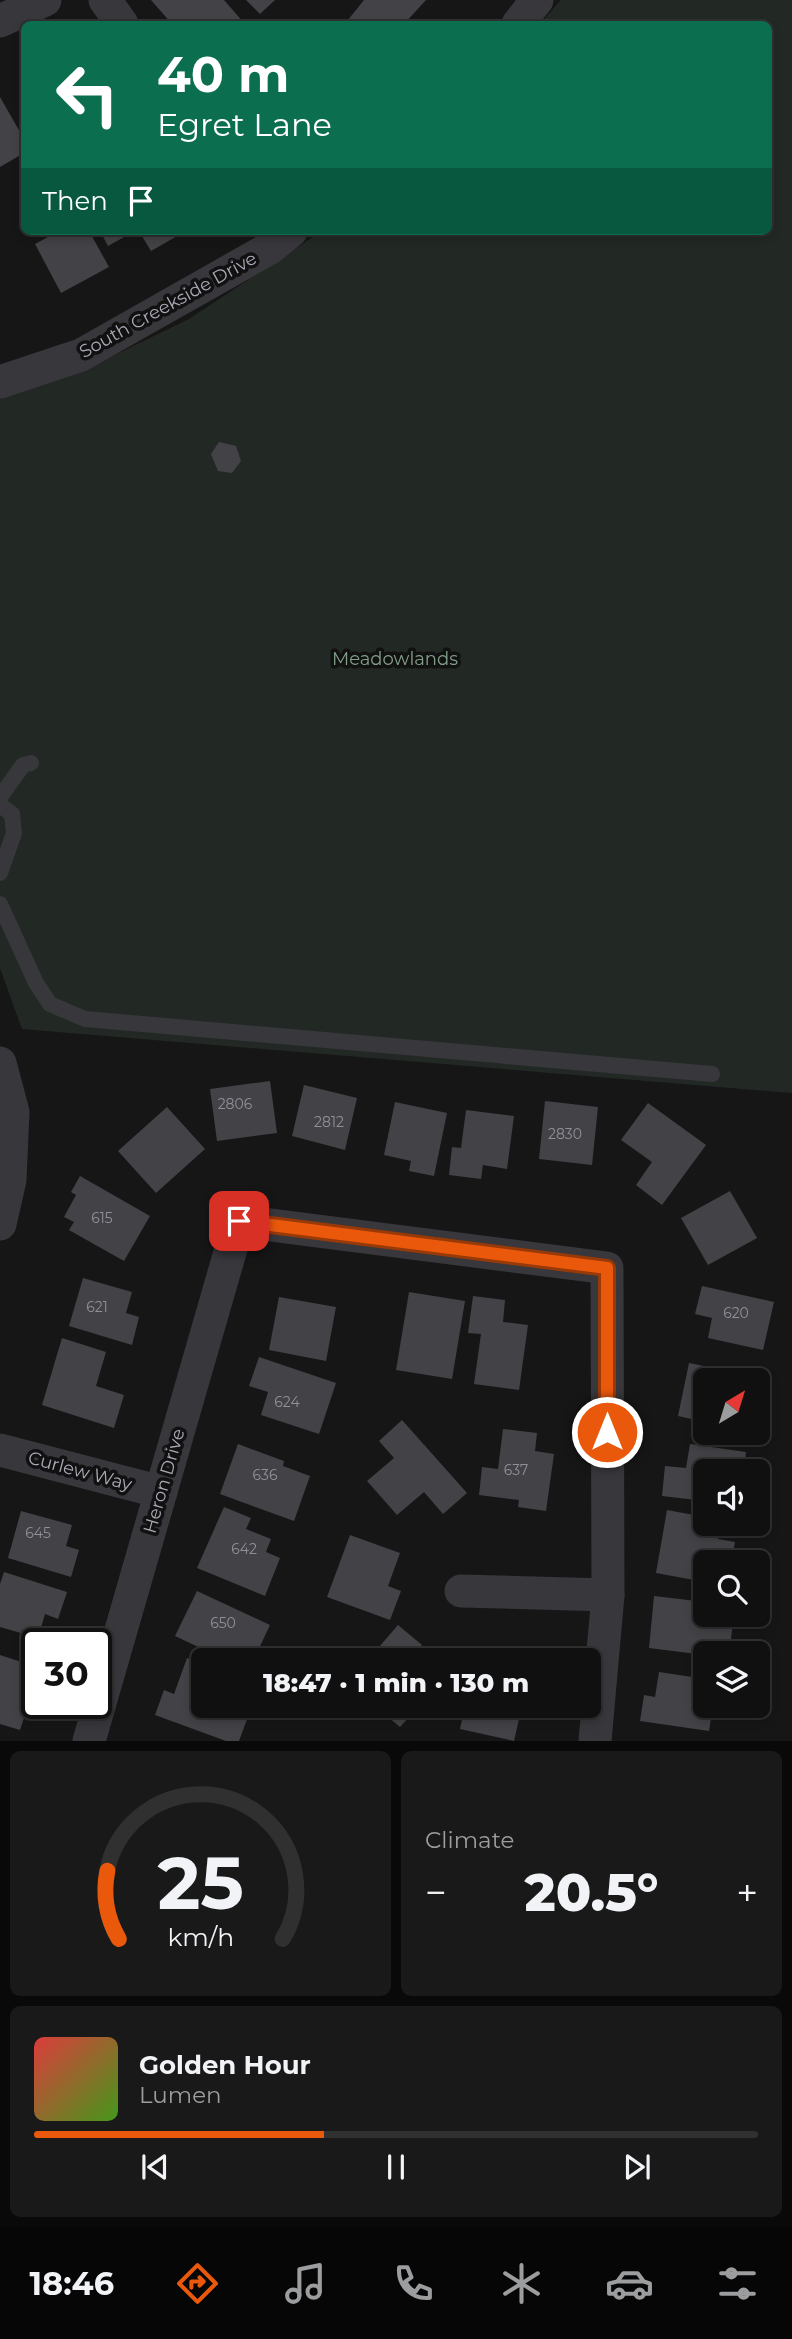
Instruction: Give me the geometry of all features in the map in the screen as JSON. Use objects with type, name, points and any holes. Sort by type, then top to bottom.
[{"type":"street","points":[[0,21],[45,0]]},
{"type":"street","points":[[105,0],[120,21]]},
{"type":"street","points":[[520,21],[537,0]]},
{"type":"street","name":"South Creekside Drive","points":[[0,382],[81,355],[273,237]]},
{"type":"street","points":[[0,1063],[13,1112],[10,1180],[0,1224]]},
{"type":"street","name":"Heron Drive","points":[[89,1741],[239,1221],[607,1268],[608,1595]]},
{"type":"street","name":"Curlew Way","points":[[0,1450],[161,1492]]},
{"type":"street","points":[[461,1591],[608,1595],[595,1741]]},
{"type":"lane","points":[[0,797],[23,765],[31,763]]},
{"type":"lane","points":[[0,805],[12,814],[14,833],[0,873]]},
{"type":"lane","points":[[0,904],[36,983],[50,1004],[85,1019],[712,1074]]},
{"type":"green space","name":"Meadowlands","points":[[561,0],[792,0],[792,1093],[22,1029],[0,968],[0,399],[88,368],[189,319],[316,235],[772,235],[772,21],[543,21]]},
{"type":"building","points":[[151,0],[224,0],[242,21],[169,21]]},
{"type":"building","points":[[246,0],[275,0],[260,14]]},
{"type":"building","points":[[364,0],[426,0],[407,21],[348,20]]},
{"type":"building","points":[[0,97],[21,134],[21,155],[0,167]]},
{"type":"building","points":[[52,235],[91,235],[109,267],[61,293],[35,244]]},
{"type":"building","points":[[102,235],[128,235],[108,246]]},
{"type":"building","points":[[141,235],[179,235],[151,251]]},
{"type":"building","points":[[219,442],[236,446],[241,461],[232,473],[218,471],[211,454]]},
{"type":"building","points":[[270,1081],[277,1133],[217,1141],[210,1089]]},
{"type":"building","points":[[304,1085],[357,1098],[345,1150],[292,1136]]},
{"type":"building","points":[[545,1101],[598,1107],[592,1165],[539,1159]]},
{"type":"building","points":[[395,1102],[447,1113],[434,1176],[409,1171],[411,1161],[384,1155]]},
{"type":"building","points":[[648,1103],[706,1145],[662,1205],[636,1185],[652,1162],[621,1140]]},
{"type":"building","points":[[167,1107],[205,1149],[156,1193],[118,1151]]},
{"type":"building","points":[[466,1110],[514,1116],[507,1169],[483,1165],[481,1179],[449,1175],[452,1147],[461,1148]]},
{"type":"building","points":[[80,1176],[150,1216],[124,1261],[69,1230],[74,1222],[64,1217],[76,1195],[71,1192]]},
{"type":"building","points":[[730,1191],[757,1238],[708,1265],[681,1218]]},
{"type":"building","points":[[83,1278],[132,1292],[126,1313],[139,1317],[132,1345],[69,1326]]},
{"type":"building","points":[[702,1286],[774,1302],[763,1350],[708,1338],[712,1318],[695,1314]]},
{"type":"building","points":[[409,1292],[465,1301],[452,1379],[396,1370]]},
{"type":"building","points":[[473,1296],[505,1300],[503,1322],[528,1325],[519,1390],[474,1384],[481,1334],[468,1333]]},
{"type":"building","points":[[279,1297],[336,1307],[326,1361],[269,1350]]},
{"type":"building","points":[[62,1338],[106,1352],[96,1386],[124,1395],[114,1428],[42,1405]]},
{"type":"building","points":[[259,1357],[336,1383],[319,1434],[261,1415],[268,1392],[249,1386]]},
{"type":"building","points":[[689,1363],[713,1368],[693,1368],[693,1419],[678,1416]]},
{"type":"building","points":[[402,1420],[467,1493],[443,1514],[424,1492],[397,1515],[367,1481],[394,1458],[379,1441]]},
{"type":"building","points":[[503,1429],[537,1433],[535,1451],[554,1454],[546,1511],[518,1507],[519,1500],[479,1495],[482,1467],[498,1469]]},
{"type":"building","points":[[238,1444],[284,1461],[283,1466],[310,1476],[294,1521],[220,1494]]},
{"type":"building","points":[[690,1444],[746,1452],[745,1459],[693,1459],[693,1500],[662,1496],[665,1466],[686,1468]]},
{"type":"building","points":[[224,1507],[251,1518],[246,1529],[271,1539],[266,1552],[280,1558],[265,1596],[197,1568]]},
{"type":"building","points":[[667,1510],[693,1515],[693,1536],[718,1536],[718,1539],[735,1542],[733,1550],[693,1550],[693,1580],[656,1573]]},
{"type":"building","points":[[21,1511],[72,1525],[66,1546],[79,1550],[71,1577],[8,1558]]},
{"type":"building","points":[[350,1535],[400,1553],[388,1586],[401,1591],[390,1620],[327,1597]]},
{"type":"building","points":[[4,1572],[67,1592],[58,1619],[45,1614],[41,1628],[21,1628],[21,1633],[0,1627],[0,1584]]},
{"type":"building","points":[[197,1591],[270,1625],[259,1648],[200,1648],[175,1636]]},
{"type":"building","points":[[654,1596],[693,1601],[693,1627],[732,1627],[731,1641],[693,1641],[693,1654],[649,1648]]},
{"type":"building","points":[[398,1625],[422,1645],[420,1648],[378,1648]]},
{"type":"building","points":[[0,1655],[21,1662],[21,1719],[24,1719],[20,1730],[0,1724]]},
{"type":"building","points":[[187,1658],[191,1660],[191,1718],[248,1718],[239,1741],[226,1741],[155,1715],[164,1690],[174,1694]]},
{"type":"building","points":[[659,1672],[693,1677],[693,1718],[711,1718],[709,1731],[640,1721],[644,1695],[655,1697]]},
{"type":"building","points":[[389,1718],[408,1718],[400,1727]]},
{"type":"building","points":[[462,1718],[519,1718],[514,1741],[460,1729]]},
{"type":"route","points":[[239,1221],[607,1268],[607,1432]]}]
